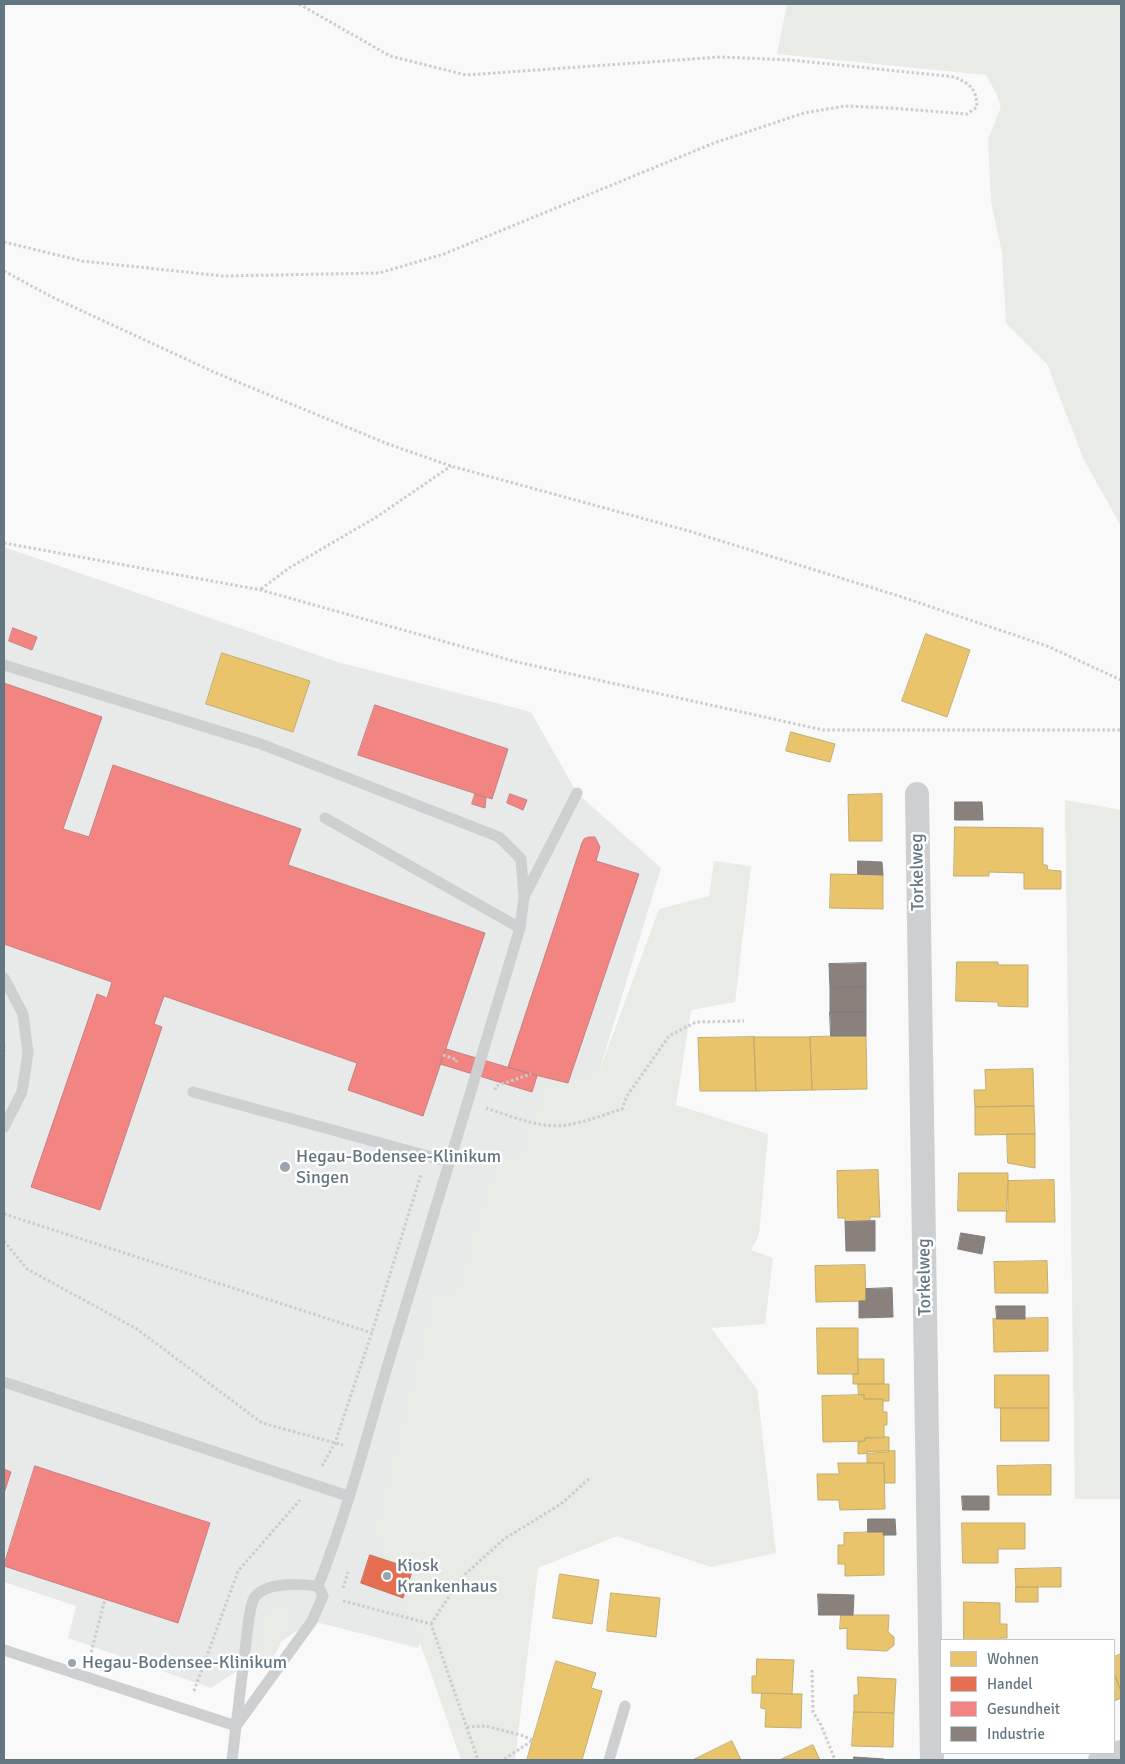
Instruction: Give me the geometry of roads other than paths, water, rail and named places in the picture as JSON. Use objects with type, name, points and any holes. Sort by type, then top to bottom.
[{"type":"street","name":"Torkelweg","points":[[917,794],[932,1760]]},
{"type":"street","points":[[1100,1760],[1121,1752]]},
{"type":"lane","points":[[4,665],[261,744],[499,837],[521,859],[524,897],[520,928],[312,1621],[236,1726]]},
{"type":"lane","points":[[524,897],[577,793]]},
{"type":"lane","points":[[325,818],[520,928]]},
{"type":"lane","points":[[4,978],[23,1014],[28,1053],[22,1092],[4,1127]]},
{"type":"lane","points":[[193,1092],[450,1162]]},
{"type":"lane","points":[[4,1382],[312,1486],[348,1496]]},
{"type":"lane","points":[[232,1760],[249,1617],[254,1598],[265,1588],[294,1584],[321,1591]]},
{"type":"lane","points":[[4,1650],[236,1726]]},
{"type":"lane","points":[[609,1760],[625,1706]]},
{"type":"place","name":"Hegau-Bodensee-Klinikum Singen","points":[[285,1167]]},
{"type":"place","name":"Kiosk Krankenhaus","points":[[387,1576]]},
{"type":"place","name":"Hegau-Bodensee-Klinikum","points":[[72,1663]]}]
